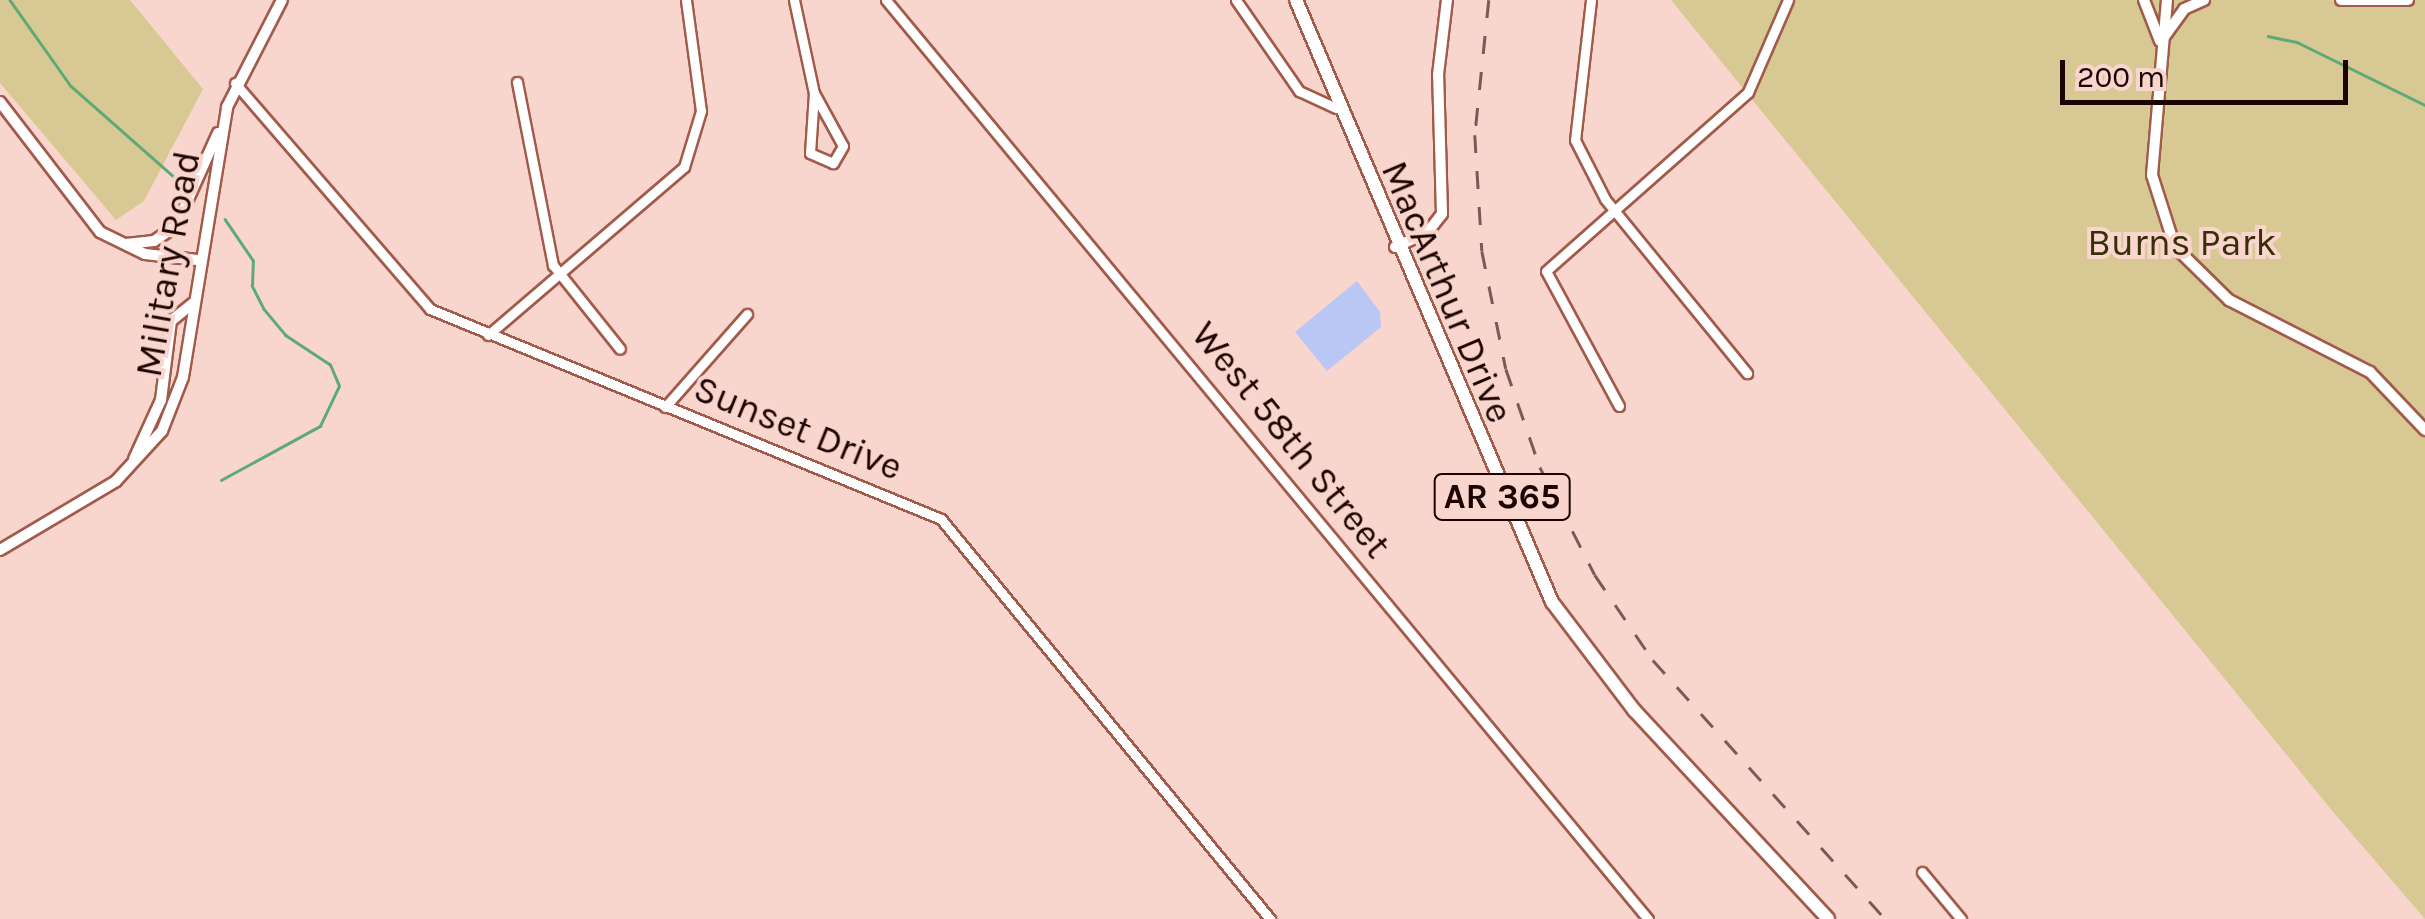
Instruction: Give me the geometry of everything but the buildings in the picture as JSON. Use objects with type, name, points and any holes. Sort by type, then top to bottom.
[{"type":"main road","name":"MacArthur Drive","points":[[1296,0],[1336,108],[1395,247],[1552,602],[1634,710],[1828,919]]},
{"type":"street","points":[[488,335],[666,189],[692,152],[700,111],[686,0]]},
{"type":"street","points":[[794,0],[814,94],[810,153],[832,163],[843,146],[814,94]]},
{"type":"street","name":"West 58th Street","points":[[886,0],[1648,919]]},
{"type":"street","points":[[1236,0],[1300,91],[1336,108]]},
{"type":"street","points":[[1395,247],[1427,233],[1442,214],[1438,75],[1447,0]]},
{"type":"street","points":[[1591,0],[1573,128],[1615,210],[1747,373]]},
{"type":"street","points":[[1619,406],[1546,271],[1748,92],[1788,0]]},
{"type":"street","points":[[2144,0],[2160,42]]},
{"type":"street","points":[[2167,0],[2160,42],[2152,175],[2184,260],[2228,300],[2370,372],[2425,430]]},
{"type":"street","points":[[2160,42],[2184,9],[2204,0]]},
{"type":"street","points":[[2341,0],[2408,0]]},
{"type":"street","name":"Military Road","points":[[0,550],[58,519],[127,473],[162,431],[183,377],[221,128],[235,83],[279,1]]},
{"type":"street","points":[[516,82],[560,275],[620,349]]},
{"type":"street","name":"Sunset Drive","points":[[235,83],[414,296],[488,335],[941,519],[1270,919]]},
{"type":"street","points":[[0,102],[100,232],[122,245],[198,260]]},
{"type":"street","points":[[122,245],[154,240],[176,226],[221,128]]},
{"type":"street","points":[[58,519],[148,440],[171,321],[193,303]]},
{"type":"street","points":[[665,407],[747,314]]},
{"type":"street","points":[[1922,872],[1961,919]]},
{"type":"green space","points":[[0,0],[130,0],[203,89],[144,201],[116,220],[0,83]]},
{"type":"green space","name":"Burns Park","points":[[1671,0],[2425,0],[2425,919],[2334,813]]},
{"type":"waterway","points":[[10,0],[71,86],[180,182]]},
{"type":"waterway","points":[[2268,36],[2297,42],[2425,105]]},
{"type":"waterway","points":[[221,480],[320,426],[339,386],[330,365],[286,336],[264,310],[252,286],[253,261],[225,220]]},
{"type":"railway","points":[[1489,0],[1475,135],[1482,251],[1506,369],[1540,467],[1595,575],[1653,660],[1885,919]]}]
